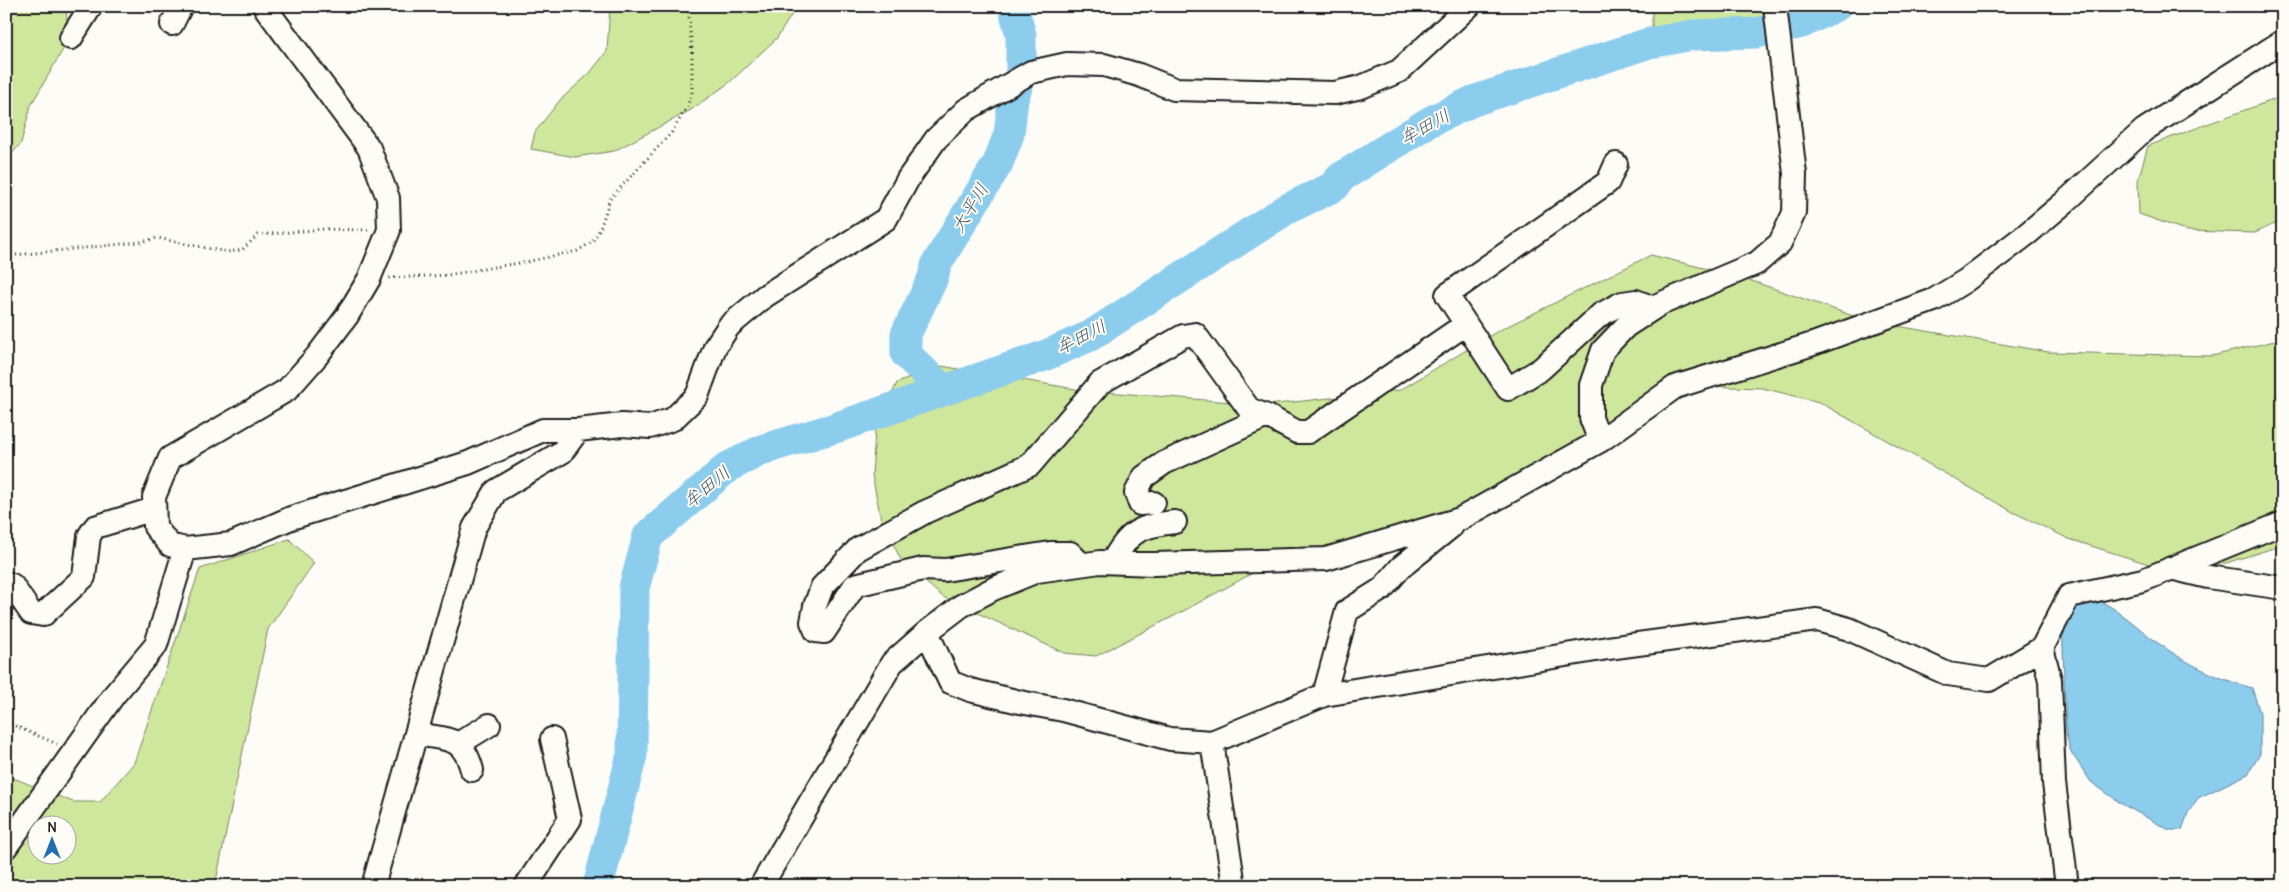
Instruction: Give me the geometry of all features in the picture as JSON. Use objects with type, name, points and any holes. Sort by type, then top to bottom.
[{"type":"street","points":[[71,38],[91,6]]},
{"type":"street","points":[[264,6],[369,148],[388,198],[389,230],[369,279],[347,316],[288,390],[170,458],[154,497],[155,527],[170,545],[185,550],[231,544],[291,518],[468,463],[543,430],[578,430],[622,425],[650,428],[673,419],[697,396],[715,347],[729,326],[765,296],[886,219],[908,179],[936,139],[966,110],[1030,72],[1067,64],[1104,65],[1139,75],[1174,90],[1335,93],[1368,84],[1398,70],[1470,6]]},
{"type":"street","points":[[1600,441],[1591,418],[1591,385],[1603,350],[1626,326],[1654,308],[1757,264],[1780,243],[1794,213],[1796,174],[1775,6]]},
{"type":"street","points":[[1324,694],[1348,611],[1382,589],[1402,567],[1460,519],[1600,441],[1675,387],[1813,344],[1934,300],[1965,281],[2027,234],[2144,130],[2283,41]]},
{"type":"street","points":[[1616,164],[1608,182],[1447,295],[1508,389],[1541,369],[1600,315],[1622,303],[1636,300],[1654,308]]},
{"type":"street","points":[[1081,565],[1070,553],[1050,553],[945,570],[915,570],[855,585],[824,632],[816,631],[812,622],[822,586],[858,550],[925,512],[1030,465],[1100,382],[1183,336],[1195,334],[1249,409],[1297,432],[1308,432],[1466,324]]},
{"type":"street","points":[[1154,503],[1140,504],[1136,493],[1144,477],[1164,463],[1267,416]]},
{"type":"street","points":[[373,886],[474,528],[496,491],[562,452],[578,430]]},
{"type":"street","points":[[6,583],[12,585],[31,613],[43,614],[84,577],[90,536],[95,527],[154,510]]},
{"type":"street","points":[[761,886],[892,663],[926,632],[961,606],[992,589],[1037,571],[1112,562],[1154,564],[1326,559],[1460,519]]},
{"type":"street","points":[[1112,562],[1125,540],[1140,529],[1175,522]]},
{"type":"street","points":[[926,632],[950,682],[978,692],[1063,710],[1170,739],[1212,742],[1324,694],[1608,648],[1817,620],[1849,629],[1948,674],[1989,680],[2042,648],[2070,596],[2143,580],[2283,523]]},
{"type":"street","points":[[6,847],[73,751],[134,669],[156,646],[185,550]]},
{"type":"street","points":[[2171,568],[2208,578],[2283,588]]},
{"type":"street","points":[[2042,648],[2050,680],[2054,783],[2067,886]]},
{"type":"street","points":[[458,744],[489,725]]},
{"type":"street","points":[[416,734],[456,742],[468,753],[472,770]]},
{"type":"street","points":[[526,886],[570,819],[552,739]]},
{"type":"street","points":[[1212,742],[1234,886]]},
{"type":"path","points":[[369,279],[448,275],[577,252],[592,242],[600,229],[610,199],[672,132],[687,107],[692,92],[692,51],[688,6]]},
{"type":"path","points":[[6,256],[141,242],[157,238],[227,252],[242,250],[258,235],[324,229],[389,230]]},
{"type":"path","points":[[6,722],[73,751]]},
{"type":"green space","points":[[6,6],[66,6],[68,41],[31,105],[21,143],[6,158]]},
{"type":"green space","points":[[610,6],[797,6],[777,38],[730,82],[691,110],[614,151],[575,157],[531,149],[535,132],[560,100],[590,73],[607,51]]},
{"type":"green space","points":[[1652,6],[1830,6],[1776,36],[1699,40],[1672,37],[1652,27]]},
{"type":"green space","points":[[2283,96],[2283,220],[2255,233],[2188,231],[2139,214],[2138,180],[2148,146]]},
{"type":"green space","points":[[1651,255],[1740,277],[1868,321],[2048,352],[2212,356],[2283,339],[2283,545],[2226,563],[2174,572],[2069,539],[2013,512],[1819,402],[1762,388],[1700,386],[1643,401],[1526,490],[1269,564],[1096,656],[1064,653],[943,597],[902,562],[881,519],[872,475],[875,431],[897,383],[941,366],[1081,390],[1268,405],[1400,390],[1498,331]]},
{"type":"green space","points":[[289,539],[314,563],[268,629],[215,886],[6,886],[6,775],[73,802],[100,802],[134,763],[200,569]]},
{"type":"water","points":[[2091,597],[2110,606],[2181,658],[2226,680],[2252,688],[2260,713],[2260,754],[2248,774],[2198,798],[2188,813],[2182,830],[2169,830],[2122,804],[2091,782],[2071,752],[2066,734],[2062,620],[2069,604]]},
{"type":"waterway","name":"大平川","points":[[943,390],[906,354],[906,334],[932,280],[937,263],[998,163],[1009,134],[1013,99],[1021,76],[1021,35],[1013,6]]},
{"type":"waterway","name":"牟田川","points":[[598,886],[632,755],[634,588],[648,536],[728,467],[764,449],[835,428],[1044,356],[1090,336],[1287,209],[1335,186],[1340,178],[1429,122],[1473,101],[1649,43],[1693,35],[1756,33],[1802,23],[1836,6]]}]
